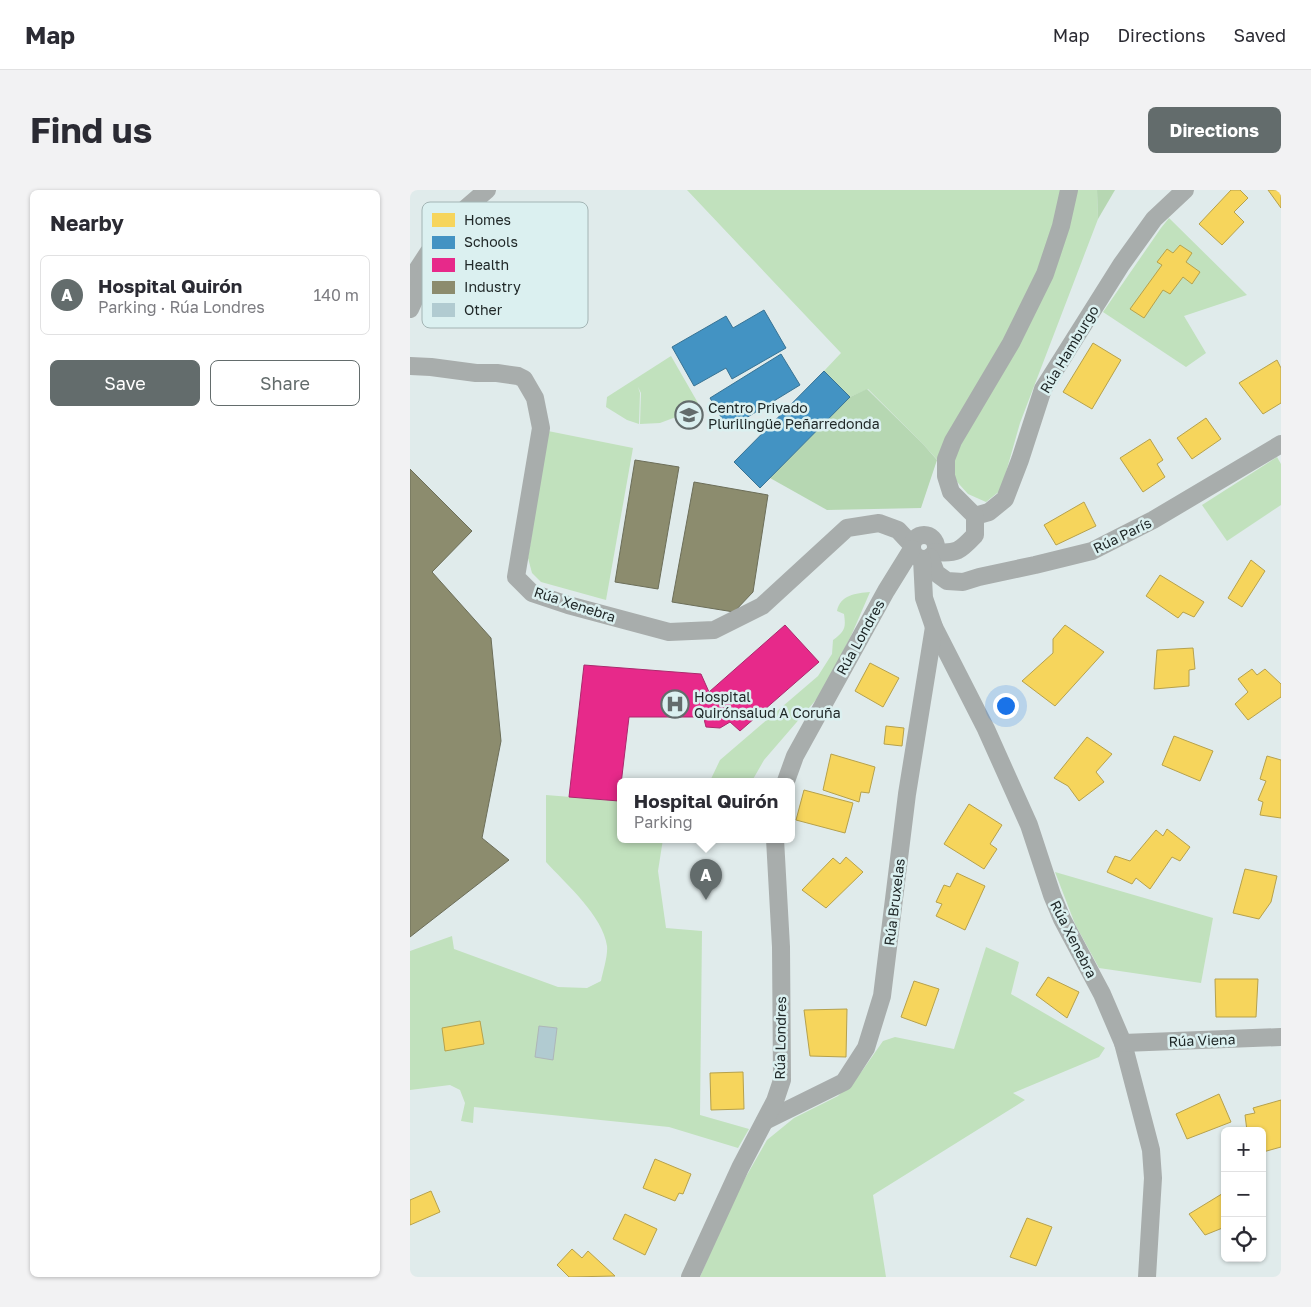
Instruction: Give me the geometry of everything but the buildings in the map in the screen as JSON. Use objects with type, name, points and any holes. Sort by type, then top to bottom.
[{"type":"street","points":[[473,202],[488,190]]},
{"type":"street","points":[[922,552],[948,553],[961,549],[975,535],[975,516],[951,492],[946,476],[946,459],[953,441],[1011,343],[1045,274],[1061,226],[1069,190]]},
{"type":"street","name":"Rúa Hamburgo","points":[[975,516],[988,512],[1005,499],[1020,460],[1043,388],[1126,257],[1154,219],[1185,190]]},
{"type":"street","points":[[410,281],[422,262]]},
{"type":"street","points":[[410,309],[422,282]]},
{"type":"street","points":[[410,354],[430,367]]},
{"type":"street","name":"Rúa Xenebra","points":[[410,366],[518,376],[524,380],[535,398],[540,428],[516,577],[532,593],[568,605],[669,632],[714,630],[762,606],[847,528],[879,524],[898,530],[922,552],[924,598],[934,627],[986,729],[1018,799],[1062,919],[1102,994],[1122,1043],[1151,1150],[1153,1178],[1147,1277]]},
{"type":"street","name":"Rúa París","points":[[922,552],[936,573],[947,581],[963,582],[1092,551],[1153,520],[1281,444]]},
{"type":"street","name":"Rúa Londres","points":[[787,778],[795,756],[886,591],[922,552]]},
{"type":"street","name":"Rúa Bruxelas","points":[[765,1121],[844,1082],[866,1048],[882,996],[907,794],[934,627]]},
{"type":"street","name":"Rúa Londres","points":[[690,1277],[740,1168],[775,1101],[782,1080],[781,947],[775,843]]},
{"type":"street","name":"Rúa Viena","points":[[1122,1043],[1281,1037]]},
{"type":"green space","points":[[687,190],[1097,190],[1098,219],[1020,423],[1001,490],[986,502],[968,494],[923,444],[868,389],[850,397],[824,371],[841,353]]},
{"type":"green space","points":[[1097,190],[1115,190],[1098,219]]},
{"type":"green space","points":[[1169,218],[1247,295],[1184,316],[1206,353],[1186,367],[1103,312]]},
{"type":"green space","points":[[671,356],[698,403],[691,408],[692,411],[660,423],[640,424],[641,393],[638,387],[640,393],[639,424],[627,420],[606,407],[607,397]]},
{"type":"green space","points":[[867,389],[937,460],[921,508],[827,510],[770,478],[850,397]]},
{"type":"green space","points":[[548,431],[633,448],[606,600],[541,582],[532,573],[528,558]]},
{"type":"green space","points":[[1277,457],[1281,464],[1281,505],[1227,541],[1202,505]]},
{"type":"green space","points":[[870,592],[851,636],[821,694],[764,760],[754,778],[711,778],[720,760],[818,676],[832,654],[833,640],[844,629],[844,614],[837,611],[841,601],[854,594]]},
{"type":"green space","points":[[546,795],[617,801],[617,843],[662,843],[658,871],[666,928],[702,931],[700,1115],[749,1129],[738,1148],[669,1127],[474,1107],[473,1123],[461,1121],[465,1103],[460,1090],[450,1085],[410,1090],[410,951],[452,936],[454,949],[558,987],[587,988],[601,981],[607,946],[599,923],[573,890],[546,862]]},
{"type":"green space","points":[[1055,872],[1213,918],[1201,983],[1099,968],[1075,924]]},
{"type":"green space","points":[[986,947],[1019,962],[1011,994],[1105,1048],[1099,1057],[1013,1093],[1025,1100],[873,1195],[886,1277],[700,1277],[732,1201],[767,1140],[794,1118],[838,1096],[862,1071],[883,1041],[895,1037],[954,1049]]},
{"type":"place","name":"Centro Privado Plurilingüe Peñarredonda","points":[[689,415]]},
{"type":"place","name":"Hospital Quirónsalud A Coruña","points":[[675,704]]},
{"type":"place","name":"Hospital Quirón","points":[[706,900]]}]
